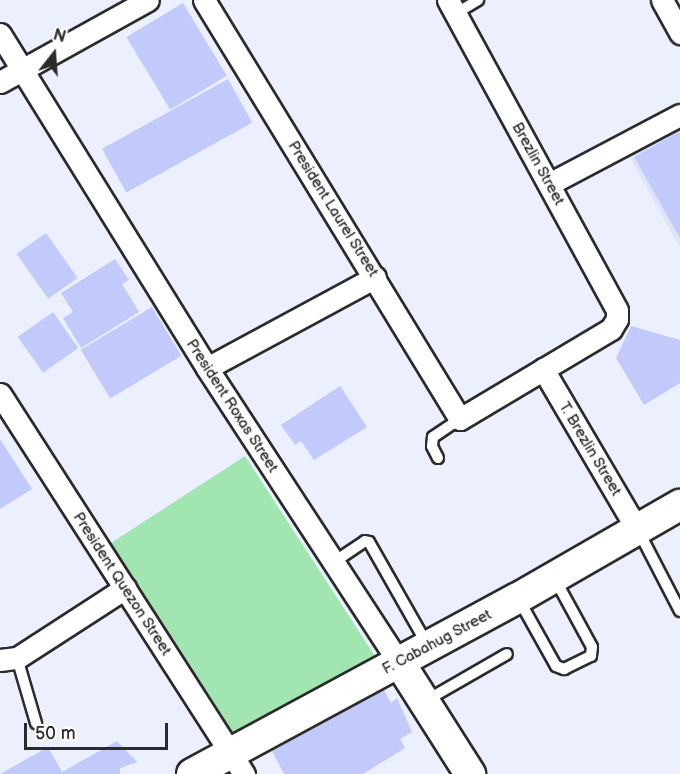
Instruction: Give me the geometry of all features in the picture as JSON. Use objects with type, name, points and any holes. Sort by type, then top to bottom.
[{"type":"main road","name":"F. Cabahug Street","points":[[192,774],[238,764],[399,662],[554,578],[680,505]]},
{"type":"main road","name":"President Roxas Street","points":[[399,662],[470,774]]},
{"type":"street","points":[[0,82],[148,0]]},
{"type":"street","name":"President Laurel Street","points":[[204,0],[460,419]]},
{"type":"street","points":[[662,0],[678,26]]},
{"type":"street","name":"Brezlin Street","points":[[452,7],[617,310],[617,319],[611,329],[543,369]]},
{"type":"street","name":"President Roxas Street","points":[[0,34],[207,368],[399,662]]},
{"type":"street","points":[[549,184],[680,115]]},
{"type":"street","points":[[207,368],[375,277]]},
{"type":"street","points":[[460,419],[543,369]]},
{"type":"street","name":"T. Brezlin Street","points":[[543,369],[637,529]]},
{"type":"street","name":"President Quezon Street","points":[[0,394],[238,764]]},
{"type":"street","points":[[9,659],[124,588]]},
{"type":"lane","points":[[452,7],[478,0]]},
{"type":"lane","points":[[438,458],[432,446],[434,437],[460,419]]},
{"type":"lane","points":[[637,529],[680,610]]},
{"type":"lane","points":[[334,562],[365,541],[369,542],[429,646]]},
{"type":"lane","points":[[518,598],[556,666],[564,669],[591,656],[592,647],[554,578]]},
{"type":"lane","points":[[424,702],[507,654]]},
{"type":"lane","points":[[9,659],[36,723]]},
{"type":"shaded area","points":[[680,126],[680,248],[628,154]]},
{"type":"green space","points":[[245,456],[375,656],[237,745],[107,545]]},
{"type":"building","points":[[183,3],[227,76],[170,110],[126,37]]},
{"type":"building","points":[[228,79],[252,123],[126,193],[102,149]]},
{"type":"building","points":[[680,131],[680,238],[634,157]]},
{"type":"building","points":[[46,233],[78,278],[48,299],[17,254]]},
{"type":"building","points":[[115,259],[129,280],[122,284],[139,312],[81,348],[63,318],[73,312],[61,293]]},
{"type":"building","points":[[152,307],[181,356],[110,399],[81,350]]},
{"type":"building","points":[[53,312],[78,348],[43,373],[18,337]]},
{"type":"building","points":[[631,326],[680,340],[680,383],[644,405],[616,358]]},
{"type":"building","points":[[340,386],[367,427],[314,460],[301,441],[295,445],[281,425]]},
{"type":"building","points":[[0,439],[32,489],[0,509]]},
{"type":"building","points":[[384,690],[391,703],[397,698],[412,732],[400,739],[405,748],[363,774],[284,774],[272,751]]},
{"type":"building","points":[[117,741],[137,762],[120,768],[120,774],[0,774],[48,747],[62,772]]}]
